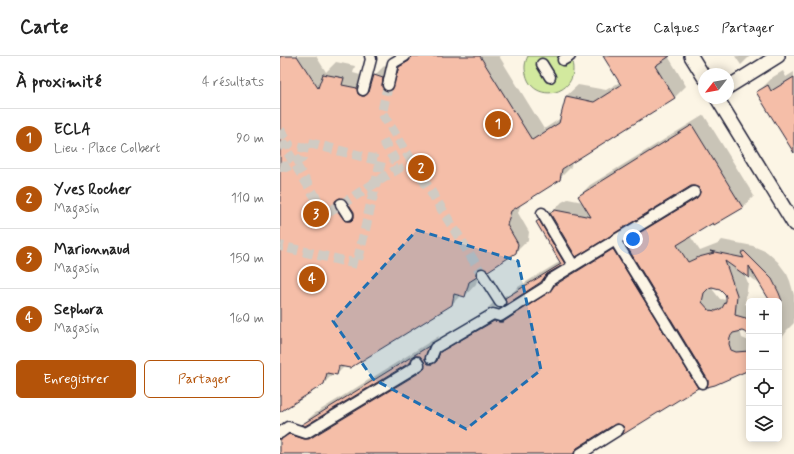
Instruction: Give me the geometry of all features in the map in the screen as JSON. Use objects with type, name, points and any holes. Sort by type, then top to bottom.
[{"type":"street","points":[[363,90],[372,59],[370,56]]},
{"type":"street","points":[[388,85],[393,63],[405,56]]},
{"type":"street","points":[[691,56],[698,68]]},
{"type":"street","points":[[734,83],[778,56]]},
{"type":"street","points":[[721,104],[794,224]]},
{"type":"street","points":[[431,358],[435,348],[493,314],[500,316],[546,287],[550,280],[573,265],[694,192]]},
{"type":"street","points":[[341,204],[348,215]]},
{"type":"street","points":[[542,213],[573,265]]},
{"type":"street","points":[[615,240],[702,383]]},
{"type":"street","points":[[482,274],[500,302]]},
{"type":"street","points":[[280,433],[288,427],[306,433],[418,365],[417,362]]},
{"type":"street","points":[[580,454],[618,430]]},
{"type":"highlighted area","points":[[417,230],[518,261],[541,370],[466,429],[373,379],[333,321]]},
{"type":"green space","points":[[528,56],[570,56],[573,69],[571,79],[565,87],[557,92],[547,93],[538,90],[531,84],[526,74],[525,65]]},
{"type":"building","points":[[280,56],[297,56],[318,88],[323,74],[344,78],[342,85],[357,88],[358,94],[365,96],[369,92],[374,75],[383,78],[382,87],[384,90],[392,90],[399,67],[409,61],[411,56],[480,56],[532,140],[559,123],[566,96],[594,102],[621,85],[603,56],[670,56],[655,66],[675,98],[562,169],[560,180],[511,211],[507,225],[518,244],[516,253],[488,271],[482,268],[478,269],[476,274],[477,277],[469,282],[465,297],[454,294],[452,305],[350,368],[339,366],[337,375],[327,373],[324,384],[280,412]],"holes":[[[340,198],[346,200],[354,212],[354,218],[351,221],[345,221],[335,207],[335,201]]]},
{"type":"building","points":[[794,77],[794,153],[756,92],[768,85],[771,91]]},
{"type":"building","points":[[692,125],[743,208],[714,225],[713,223],[677,245],[688,262],[714,253],[710,251],[744,258],[741,253],[744,251],[772,279],[781,298],[768,298],[749,266],[749,278],[725,261],[737,295],[735,315],[746,318],[746,333],[742,331],[733,333],[730,337],[729,344],[731,350],[736,352],[746,351],[746,371],[707,387],[708,380],[624,242],[697,198],[700,192],[699,188],[691,186],[576,257],[550,213],[555,210],[591,217],[578,196]],"holes":[[[712,287],[720,289],[725,294],[726,301],[722,308],[716,311],[709,310],[702,302],[704,293],[709,288]]]},
{"type":"building","points":[[539,220],[565,264],[547,274],[541,282],[506,305],[505,298],[561,264],[536,222]]},
{"type":"building","points":[[613,249],[698,388],[622,435],[624,430],[623,426],[615,424],[577,448],[574,454],[280,454],[280,439],[289,434],[304,439],[309,439],[422,371],[425,368],[424,361],[420,356],[414,356],[411,362],[305,426],[301,425],[429,346],[425,359],[428,364],[432,364],[437,361],[440,352],[494,321],[503,322],[549,292],[555,285]]},
{"type":"tunnel","points":[[388,85],[382,113],[482,274]]},
{"type":"tunnel","points":[[280,130],[289,144],[284,146],[326,214],[399,168],[383,140]]},
{"type":"tunnel","points":[[280,166],[286,167],[302,158],[305,142],[381,161],[357,264],[280,246]]},
{"type":"place","name":"ECLA","points":[[498,124]]},
{"type":"place","name":"Yves Rocher","points":[[421,168]]},
{"type":"place","name":"Marionnaud","points":[[316,214]]},
{"type":"place","name":"Sephora","points":[[312,279]]}]
